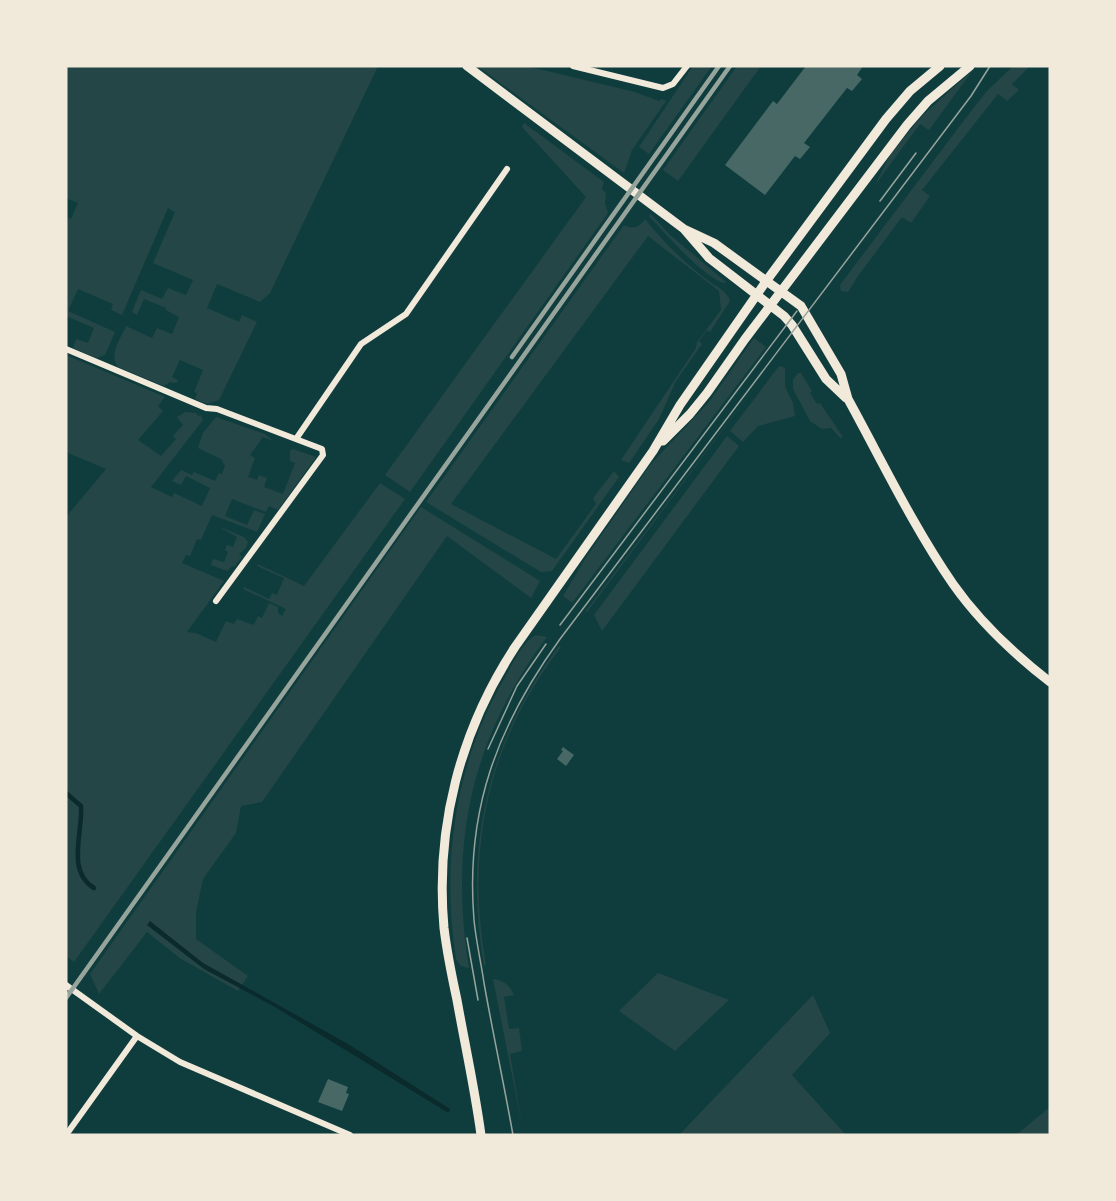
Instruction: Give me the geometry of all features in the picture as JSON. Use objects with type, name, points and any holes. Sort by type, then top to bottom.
[{"type":"street","points":[[467,66],[684,229],[714,243],[782,290],[801,306],[841,374],[848,399],[925,539],[954,585],[999,638],[1050,682]]},
{"type":"street","points":[[573,66],[655,86],[670,86],[687,66]]},
{"type":"street","points":[[481,1135],[443,917],[444,847],[449,809],[456,778],[475,721],[502,668],[757,294],[886,119],[910,91],[940,66]]},
{"type":"street","points":[[652,451],[697,405],[917,112],[970,66]]},
{"type":"street","points":[[296,439],[361,344],[406,314],[507,169]]},
{"type":"street","points":[[684,229],[709,258],[771,304],[792,325],[826,379],[848,399]]},
{"type":"street","points":[[66,349],[206,408],[217,409],[319,448],[323,455],[216,602]]},
{"type":"street","points":[[66,985],[137,1036],[180,1062],[350,1135]]},
{"type":"street","points":[[66,1135],[137,1036]]},
{"type":"shaded area","points":[[66,66],[378,66],[270,293],[260,302],[217,284],[207,308],[239,322],[242,315],[257,322],[219,400],[207,404],[195,399],[197,393],[194,392],[203,370],[180,360],[172,377],[179,381],[170,382],[164,386],[118,367],[115,362],[116,346],[126,326],[152,338],[157,328],[172,334],[179,317],[166,308],[144,299],[137,315],[132,312],[141,290],[162,299],[168,288],[186,295],[193,280],[153,263],[175,212],[168,208],[122,315],[111,310],[113,304],[78,289],[68,311],[115,332],[105,355],[96,358],[73,348],[76,339],[88,343],[94,328],[66,316],[66,217],[71,219],[78,203],[66,198]]},
{"type":"shaded area","points":[[477,66],[526,66],[666,101],[632,150],[624,173]]},
{"type":"shaded area","points":[[693,66],[712,66],[649,154],[639,147]]},
{"type":"shaded area","points":[[737,66],[761,66],[678,181],[663,170]]},
{"type":"shaded area","points":[[1013,66],[1030,66],[1012,84],[1019,90],[1007,101],[998,94],[922,190],[930,196],[911,223],[902,217],[848,292],[841,291],[840,285],[968,115],[986,92]]},
{"type":"shaded area","points":[[973,70],[929,130],[920,124],[875,185],[891,153],[923,115]]},
{"type":"shaded area","points":[[524,123],[604,182],[602,189],[606,193],[605,203],[608,213],[410,492],[385,475],[586,197],[522,127]]},
{"type":"shaded area","points":[[651,214],[670,235],[726,282],[715,279],[695,264],[649,216]]},
{"type":"shaded area","points":[[645,219],[676,253],[725,292],[730,301],[710,332],[707,330],[699,341],[702,344],[676,381],[659,419],[629,463],[621,460],[696,348],[697,342],[721,310],[719,291],[648,236],[451,504],[556,559],[596,504],[593,498],[614,471],[619,477],[552,571],[541,572],[426,502],[624,225],[636,227]]},
{"type":"shaded area","points":[[754,338],[766,347],[572,603],[563,596],[587,556],[650,465],[709,402]]},
{"type":"shaded area","points":[[66,355],[165,397],[158,406],[163,411],[138,440],[161,456],[176,439],[173,436],[183,425],[177,417],[185,412],[201,415],[203,420],[151,487],[172,497],[174,493],[202,506],[210,488],[186,476],[181,485],[172,481],[181,470],[192,475],[194,472],[215,481],[219,473],[222,474],[225,466],[221,459],[198,448],[203,433],[216,417],[265,434],[273,441],[263,437],[250,455],[255,458],[248,477],[257,480],[259,475],[267,478],[264,487],[283,494],[295,463],[290,461],[290,451],[293,449],[316,457],[278,510],[269,506],[266,512],[232,499],[225,516],[247,525],[254,510],[265,514],[257,532],[212,515],[201,540],[197,539],[190,556],[186,555],[182,563],[224,581],[187,632],[196,633],[216,642],[226,621],[234,624],[237,619],[254,625],[258,616],[262,618],[269,603],[278,607],[278,613],[282,616],[286,609],[243,589],[244,587],[269,599],[272,593],[277,595],[284,578],[257,566],[258,564],[304,586],[380,483],[405,499],[74,962],[66,956],[66,517],[106,469],[66,452]]},
{"type":"shaded area","points":[[778,356],[587,612],[585,612]]},
{"type":"shaded area","points":[[779,366],[785,368],[785,387],[793,403],[795,416],[758,426],[743,442],[730,431]]},
{"type":"shaded area","points":[[798,373],[801,373],[817,404],[820,403],[843,437],[840,438],[831,428],[822,429],[810,421],[793,389],[793,380]]},
{"type":"shaded area","points":[[727,436],[739,446],[602,631],[594,615]]},
{"type":"shaded area","points":[[421,507],[540,581],[531,598],[447,536],[262,802],[241,806],[236,833],[203,879],[196,912],[196,939],[248,976],[238,991],[181,959],[147,932],[99,994],[90,974]]},
{"type":"shaded area","points":[[218,526],[244,537],[248,542],[246,548],[239,554],[242,557],[235,566],[227,571],[211,565],[213,559],[224,562],[228,552],[225,550],[227,545],[233,547],[237,537]]},
{"type":"shaded area","points":[[536,635],[547,637],[521,675],[500,714],[484,753],[472,794],[465,835],[462,878],[463,922],[469,968],[467,968],[458,963],[456,959],[450,886],[456,814],[463,779],[487,711],[518,654]]},
{"type":"shaded area","points":[[559,646],[561,647],[536,683],[516,720],[500,758],[488,798],[481,838],[479,880],[480,922],[486,965],[484,965],[478,922],[477,879],[480,838],[487,797],[499,758],[514,719],[535,682]]},
{"type":"shaded area","points":[[150,921],[203,963],[348,1044],[450,1111],[447,1112],[275,1007],[204,969],[147,925]]},
{"type":"shaded area","points":[[658,973],[729,1000],[675,1051],[619,1011]]},
{"type":"shaded area","points":[[493,979],[506,984],[514,995],[504,997],[509,1029],[519,1028],[522,1051],[510,1054],[522,1126]]},
{"type":"shaded area","points":[[813,995],[830,1033],[792,1075],[846,1135],[679,1135]]},
{"type":"shaded area","points":[[1050,1107],[1050,1135],[1016,1135]]},
{"type":"building","points":[[806,66],[863,66],[857,75],[862,79],[852,91],[847,88],[804,143],[810,147],[800,159],[795,156],[765,195],[725,165],[773,101],[777,104]]},
{"type":"building","points":[[563,747],[574,755],[566,766],[557,759]]},
{"type":"building","points":[[328,1079],[348,1087],[346,1093],[349,1094],[342,1111],[318,1102]]},
{"type":"waterway","points":[[66,793],[81,806],[78,862],[85,881],[94,888]]},
{"type":"tram line","points":[[513,1135],[487,1002],[474,920],[475,842],[490,771],[503,737],[519,704],[560,639],[971,96],[990,66]]},
{"type":"tram line","points":[[880,201],[916,153]]},
{"type":"tram line","points":[[560,625],[797,311]]},
{"type":"tram line","points":[[488,749],[517,686],[546,644]]},
{"type":"tram line","points":[[467,938],[478,1000]]},
{"type":"railway","points":[[512,357],[719,66]]},
{"type":"railway","points":[[66,998],[730,66]]}]
